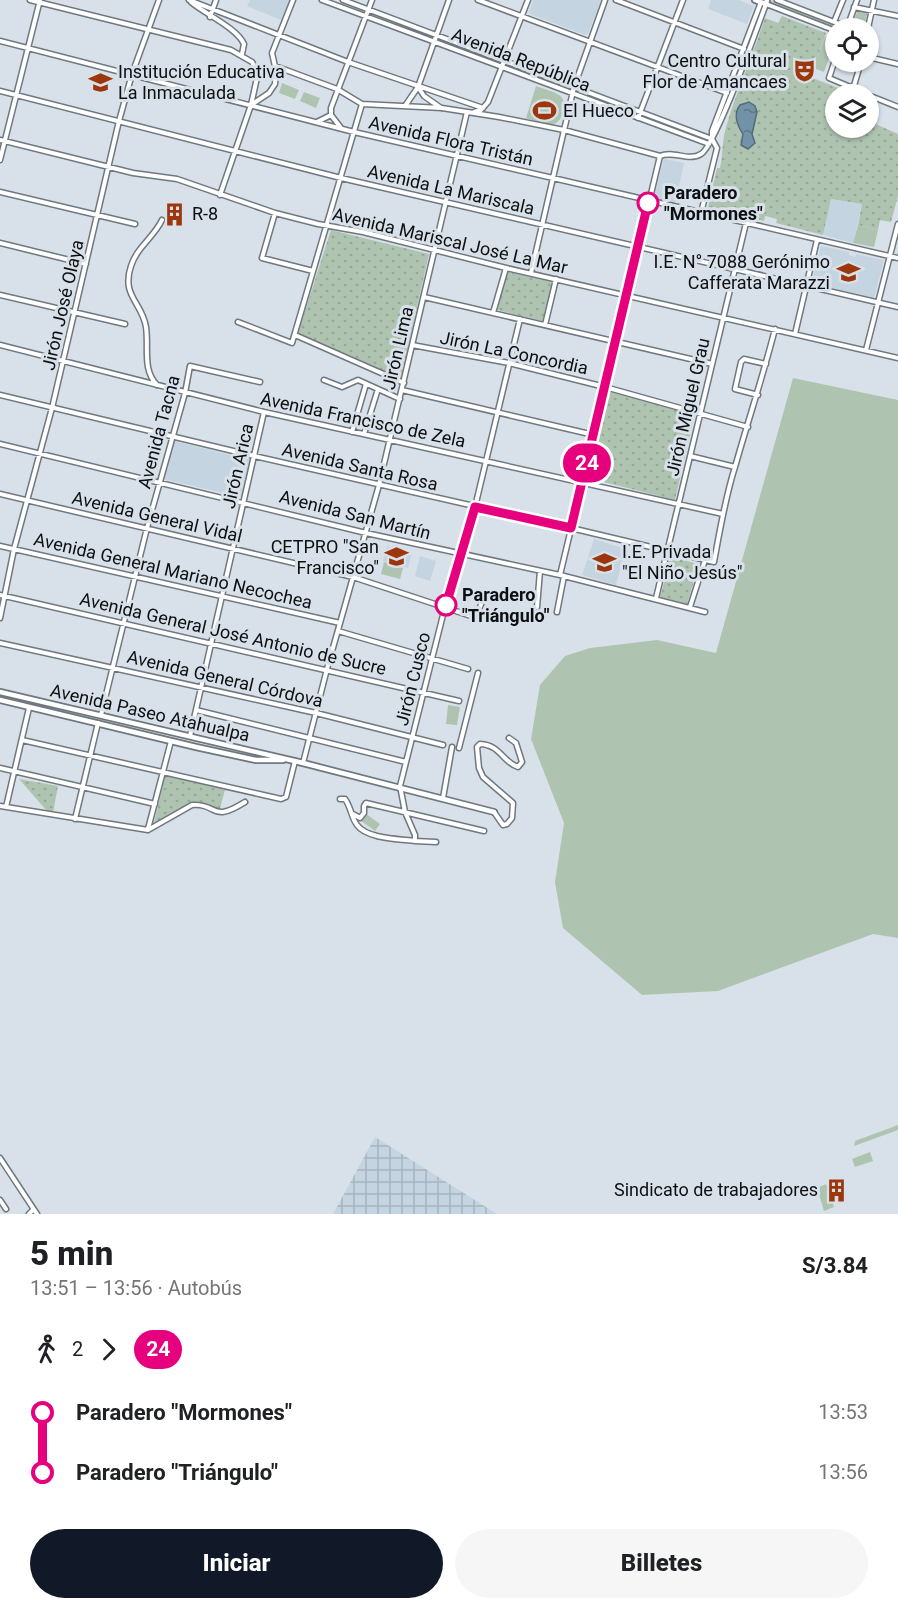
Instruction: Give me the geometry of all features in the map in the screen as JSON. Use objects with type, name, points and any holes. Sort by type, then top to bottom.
[{"type":"street","points":[[30,0],[231,50],[242,54],[252,62],[258,73],[251,105],[220,195]]},
{"type":"street","name":"Jirón José Olaya","points":[[0,618],[2,596],[52,408],[119,120],[132,74],[159,0]]},
{"type":"street","points":[[189,0],[242,39],[244,48],[242,54]]},
{"type":"street","points":[[189,0],[348,62],[483,108]]},
{"type":"street","points":[[210,17],[216,0]]},
{"type":"street","points":[[251,105],[272,89],[276,77],[272,54],[293,0]]},
{"type":"street","name":"Avenida República","points":[[322,0],[709,144]]},
{"type":"street","name":"Avenida República","points":[[343,0],[712,139]]},
{"type":"street","points":[[341,129],[331,115],[331,108],[372,0]]},
{"type":"street","points":[[405,106],[417,87],[450,0]]},
{"type":"street","points":[[478,0],[727,93]]},
{"type":"street","points":[[473,112],[483,108],[488,102],[528,0]]},
{"type":"street","points":[[531,273],[574,87],[605,0]]},
{"type":"street","points":[[616,0],[744,49]]},
{"type":"street","points":[[638,118],[683,0]]},
{"type":"street","points":[[755,0],[825,27]]},
{"type":"street","points":[[777,0],[825,19]]},
{"type":"street","points":[[836,18],[843,0]]},
{"type":"street","points":[[851,18],[857,0]]},
{"type":"street","points":[[870,18],[874,0]]},
{"type":"street","points":[[0,160],[2,140],[17,95],[40,1]]},
{"type":"street","points":[[275,66],[338,89],[362,104],[473,112],[564,130],[660,156],[668,153],[695,157],[703,153],[712,139],[731,96],[764,2]]},
{"type":"street","points":[[701,213],[717,148],[712,139],[712,131],[764,2]]},
{"type":"street","points":[[855,7],[898,16]]},
{"type":"street","name":"Avenida Flora Tristán","points":[[0,41],[341,129],[898,258]]},
{"type":"street","points":[[879,60],[898,64]]},
{"type":"street","points":[[830,72],[830,79],[842,84]]},
{"type":"street","points":[[417,87],[424,96],[442,108]]},
{"type":"street","name":"Avenida La Mariscala","points":[[0,91],[341,178],[898,307]]},
{"type":"street","points":[[879,99],[898,107]]},
{"type":"street","points":[[238,322],[292,343],[362,104]]},
{"type":"street","name":"Jirón Lima","points":[[303,763],[379,485],[467,112]]},
{"type":"street","points":[[316,122],[331,115]]},
{"type":"street","name":"Avenida Mariscal José La Mar","points":[[2,140],[147,176],[171,178],[275,213],[898,358]]},
{"type":"street","points":[[557,612],[571,528],[660,156]]},
{"type":"street","points":[[0,192],[135,224]]},
{"type":"street","points":[[275,213],[262,258],[313,271]]},
{"type":"street","points":[[158,386],[149,375],[146,327],[129,293],[127,281],[138,250],[162,220]]},
{"type":"street","name":"Jirón Miguel Grau","points":[[656,598],[746,223]]},
{"type":"street","points":[[866,350],[898,224]]},
{"type":"street","points":[[795,334],[817,240]]},
{"type":"street","points":[[0,243],[86,264]]},
{"type":"street","points":[[494,313],[506,268]]},
{"type":"street","points":[[545,325],[556,279]]},
{"type":"street","points":[[0,295],[125,324]]},
{"type":"street","points":[[424,297],[712,364]]},
{"type":"street","name":"Jirón Cusco","points":[[415,841],[415,835],[405,812],[400,786],[445,607],[475,507],[520,319]]},
{"type":"street","points":[[723,514],[775,329]]},
{"type":"street","points":[[295,335],[404,383]]},
{"type":"street","name":"Avenida Francisco de Zela","points":[[0,345],[264,412],[723,514]]},
{"type":"street","name":"Jirón La Concordia","points":[[412,345],[509,363],[748,427]]},
{"type":"street","points":[[758,395],[735,389],[741,362],[744,359],[766,364]]},
{"type":"street","name":"Avenida Tacna","points":[[100,715],[147,528],[185,393],[190,366],[260,382]]},
{"type":"street","points":[[324,380],[342,387],[356,381],[400,399]]},
{"type":"street","points":[[352,432],[366,384]]},
{"type":"street","points":[[364,434],[378,389]]},
{"type":"street","points":[[402,390],[594,435]]},
{"type":"street","name":"Avenida Santa Rosa","points":[[0,395],[714,562],[723,514]]},
{"type":"street","name":"Jirón Arica","points":[[190,736],[264,412]]},
{"type":"street","name":"Avenida San Martín","points":[[0,444],[366,533],[656,598],[705,612]]},
{"type":"street","points":[[690,456],[735,467]]},
{"type":"street","name":"Avenida General Vidal","points":[[0,494],[353,578],[478,618],[486,592]]},
{"type":"street","name":"Avenida General Mariano Necochea","points":[[0,546],[340,623]]},
{"type":"street","points":[[690,608],[705,560]]},
{"type":"street","points":[[537,607],[540,571]]},
{"type":"street","name":"Avenida General José Antonio de Sucre","points":[[2,596],[212,642],[459,701]]},
{"type":"street","points":[[338,631],[468,669]]},
{"type":"street","name":"Avenida General Córdova","points":[[0,643],[316,713],[443,745]]},
{"type":"street","points":[[459,748],[478,673]]},
{"type":"street","name":"Avenida Paseo Atahualpa","points":[[0,692],[400,786],[494,812]]},
{"type":"street","name":"Avenida Paseo Atahualpa","points":[[0,700],[256,760],[294,761]]},
{"type":"street","points":[[6,807],[29,708]]},
{"type":"street","points":[[196,710],[406,762]]},
{"type":"street","points":[[75,819],[99,723]]},
{"type":"street","points":[[494,812],[500,822],[507,825],[512,818],[513,803],[483,777],[479,768],[477,747],[480,744],[497,749],[518,767],[522,762],[516,743],[509,738]]},
{"type":"street","points":[[22,740],[284,799],[294,761]]},
{"type":"street","points":[[148,830],[171,741]]},
{"type":"street","points":[[443,798],[452,747]]},
{"type":"street","points":[[0,768],[155,804]]},
{"type":"street","points":[[340,799],[345,800],[350,806],[356,825],[374,835],[436,842]]},
{"type":"street","points":[[0,806],[148,830],[192,805],[199,804],[220,813],[226,813],[245,802]]},
{"type":"street","points":[[353,814],[360,818],[364,813],[366,803],[484,831]]},
{"type":"street","points":[[0,1158],[35,1212],[28,1214]]},
{"type":"street","points":[[0,1200],[6,1209]]},
{"type":"shaded area","points":[[250,0],[290,0],[281,20],[247,6]]},
{"type":"shaded area","points":[[533,0],[601,0],[588,34],[585,35],[530,14]]},
{"type":"shaded area","points":[[711,0],[739,0],[754,6],[747,24],[708,9]]},
{"type":"shaded area","points":[[664,159],[684,163],[675,204],[653,199]]},
{"type":"shaded area","points":[[831,199],[862,204],[853,243],[823,235]]},
{"type":"shaded area","name":"I.E. N° 7088 Gerónimo Cafferata Marazzi","points":[[821,246],[849,252],[849,255],[855,257],[856,254],[884,260],[874,298],[812,283]]},
{"type":"shaded area","points":[[174,441],[250,460],[241,497],[163,479]]},
{"type":"shaded area","name":"I.E. Privada \"El Niño Jesús\"","points":[[594,539],[626,549],[616,585],[582,575]]},
{"type":"shaded area","name":"CETPRO \"San Francisco\"","points":[[387,546],[412,553],[408,568],[383,561]]},
{"type":"shaded area","points":[[420,556],[436,561],[430,581],[415,576]]},
{"type":"shaded area","points":[[375,1137],[497,1214],[333,1214]]},
{"type":"green space","points":[[770,0],[825,21],[825,25],[768,3]]},
{"type":"green space","points":[[858,10],[867,13],[866,18],[855,18]]},
{"type":"green space","points":[[782,16],[825,33],[810,77],[828,84],[825,84],[825,138],[879,138],[879,125],[898,134],[898,196],[891,222],[880,220],[878,230],[858,225],[862,204],[831,199],[823,235],[776,223],[777,219],[765,216],[764,221],[708,207],[717,168],[720,168],[726,127],[765,18],[778,23]]},
{"type":"green space","points":[[825,37],[824,72],[813,68]]},
{"type":"green space","points":[[282,83],[299,90],[295,99],[279,93]]},
{"type":"green space","name":"El Hueco","points":[[536,86],[562,98],[563,113],[554,124],[550,125],[526,118]]},
{"type":"green space","points":[[304,92],[320,98],[316,108],[300,101]]},
{"type":"green space","points":[[858,225],[878,230],[874,247],[853,243]]},
{"type":"green space","points":[[331,230],[429,254],[401,378],[298,333]]},
{"type":"green space","points":[[508,272],[553,282],[543,321],[497,310]]},
{"type":"green space","points":[[793,378],[898,400],[898,938],[873,934],[718,991],[642,995],[563,928],[555,882],[564,823],[531,739],[540,685],[565,656],[590,648],[657,640],[716,653]]},
{"type":"green space","points":[[609,391],[695,414],[675,500],[588,478]]},
{"type":"green space","points":[[671,557],[699,564],[687,604],[660,597]]},
{"type":"green space","points":[[384,562],[403,568],[400,579],[381,574]]},
{"type":"green space","points":[[448,705],[460,707],[457,725],[446,724]]},
{"type":"green space","points":[[165,776],[225,790],[219,812],[196,802],[154,823]]},
{"type":"green space","points":[[19,779],[58,786],[53,813],[47,811]]},
{"type":"green space","points":[[365,813],[380,824],[375,831],[360,820]]},
{"type":"green space","points":[[898,1125],[898,1130],[854,1146],[855,1141]]},
{"type":"green space","points":[[870,1152],[873,1161],[855,1167],[852,1159]]},
{"type":"green space","points":[[826,1184],[834,1207],[824,1211],[817,1188]]},
{"type":"water","points":[[749,102],[755,106],[757,112],[752,134],[755,143],[748,149],[741,145],[743,134],[736,116],[740,105]]},
{"type":"bus line","name":"24","points":[[446,605],[475,507],[571,528],[648,203]]},
{"type":"place","name":"Centro Cultural Flor de Amancaes","points":[[805,71]]},
{"type":"place","name":"Institución Educativa La Inmaculada","points":[[100,82]]},
{"type":"place","name":"El Hueco","points":[[545,111]]},
{"type":"place","name":"Paradero \"Mormones\"","points":[[648,203]]},
{"type":"place","name":"R-8","points":[[174,214]]},
{"type":"place","name":"I.E. N° 7088 Gerónimo Cafferata Marazzi","points":[[848,272]]},
{"type":"place","name":"CETPRO \"San Francisco\"","points":[[397,557]]},
{"type":"place","name":"I.E. Privada \"El Niño Jesús\"","points":[[604,562]]},
{"type":"place","name":"Paradero \"Triángulo\"","points":[[446,605]]},
{"type":"place","name":"Sindicato de trabajadores","points":[[836,1190]]}]
